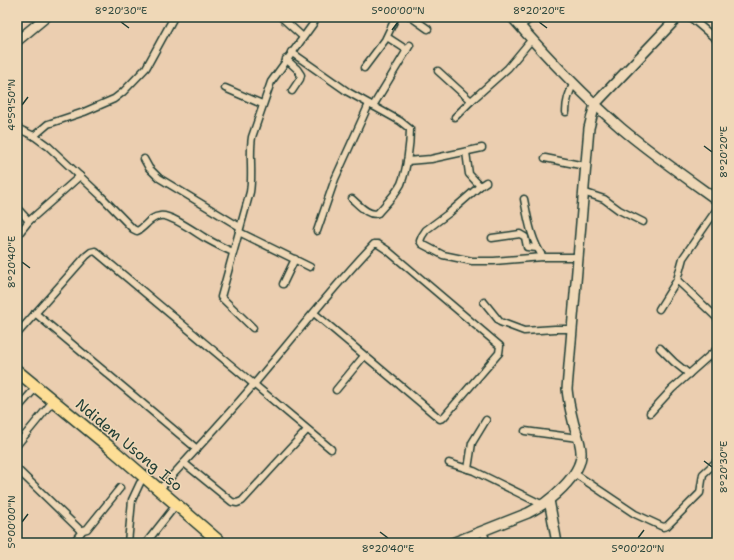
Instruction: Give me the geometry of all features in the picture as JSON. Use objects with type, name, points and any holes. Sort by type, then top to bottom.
[{"type":"highway","name":"Ndidem Usong Iso","points":[[17,371],[221,543]]},
{"type":"highway","name":"Ndidem Usong Iso","points":[[17,379],[211,543]]},
{"type":"street","points":[[17,41],[46,17]]},
{"type":"street","points":[[34,136],[48,124],[84,112],[114,99],[123,92],[146,68],[174,17]]},
{"type":"street","points":[[281,17],[303,37]]},
{"type":"street","points":[[253,328],[221,297],[251,185],[250,146],[262,104],[271,82],[317,17]]},
{"type":"street","points":[[364,68],[387,37],[396,17]]},
{"type":"street","points":[[411,17],[428,29]]},
{"type":"street","points":[[512,17],[595,104],[657,157],[717,200]]},
{"type":"street","points":[[520,26],[533,17]]},
{"type":"street","points":[[452,543],[528,514],[546,502],[574,473],[581,456],[578,438],[570,411],[567,389],[589,128],[595,104],[678,17]]},
{"type":"street","points":[[690,17],[717,40]]},
{"type":"street","points":[[317,231],[335,179],[371,105],[408,48],[387,37]]},
{"type":"street","points":[[454,117],[508,68],[532,39]]},
{"type":"street","points":[[291,52],[348,92],[400,121],[410,129],[407,161],[401,183],[394,195],[378,213],[374,214],[370,213],[352,199]]},
{"type":"street","points":[[286,59],[301,75],[292,91]]},
{"type":"street","points":[[438,71],[471,100]]},
{"type":"street","points":[[566,112],[569,92],[574,83]]},
{"type":"street","points":[[225,88],[262,104]]},
{"type":"street","points":[[17,128],[34,136],[49,147],[118,213],[133,230],[140,230],[146,223],[161,215],[181,223],[206,239],[233,252]]},
{"type":"street","points":[[407,161],[431,159],[482,148]]},
{"type":"street","points":[[466,152],[469,174],[480,186]]},
{"type":"street","points":[[545,158],[585,166]]},
{"type":"street","points":[[144,159],[149,168],[159,178],[239,230],[310,267]]},
{"type":"street","points":[[17,236],[29,221],[80,176]]},
{"type":"street","points":[[486,182],[426,230],[420,241],[422,244],[443,255],[472,261],[494,261],[543,257],[578,257]]},
{"type":"street","points":[[583,192],[604,199],[625,214],[643,222]]},
{"type":"street","points":[[524,199],[528,224],[537,248],[543,257]]},
{"type":"street","points":[[17,208],[29,221]]},
{"type":"street","points":[[659,309],[677,280],[683,258],[717,209]]},
{"type":"street","points":[[492,238],[520,234],[525,237],[527,247],[537,248]]},
{"type":"street","points":[[159,490],[253,385],[374,244],[378,244],[387,250],[495,341],[500,346],[500,349],[499,353],[443,418],[440,419],[314,314]]},
{"type":"street","points":[[17,334],[86,256],[91,252],[96,252],[330,449]]},
{"type":"street","points":[[283,284],[295,260]]},
{"type":"street","points":[[677,280],[717,318]]},
{"type":"street","points":[[484,302],[500,322],[524,331],[572,329]]},
{"type":"street","points":[[35,313],[197,449]]},
{"type":"street","points":[[660,348],[689,374]]},
{"type":"street","points":[[650,413],[672,389],[717,349]]},
{"type":"street","points":[[336,390],[364,356]]},
{"type":"street","points":[[17,409],[32,392]]},
{"type":"street","points":[[17,445],[49,406]]},
{"type":"street","points":[[468,469],[472,443],[486,420]]},
{"type":"street","points":[[184,463],[232,502],[237,503],[242,501],[307,430]]},
{"type":"street","points":[[526,431],[578,438]]},
{"type":"street","points":[[574,473],[635,514],[663,527],[667,526],[700,493],[703,474],[717,462]]},
{"type":"street","points":[[449,463],[468,469],[546,502]]},
{"type":"street","points":[[17,469],[80,530],[83,530]]},
{"type":"street","points":[[128,543],[132,500],[140,483]]},
{"type":"street","points":[[73,543],[83,530],[87,529],[120,488]]},
{"type":"street","points":[[546,502],[557,543]]},
{"type":"street","points":[[146,543],[172,510]]},
{"type":"street","points":[[483,531],[487,543]]}]
